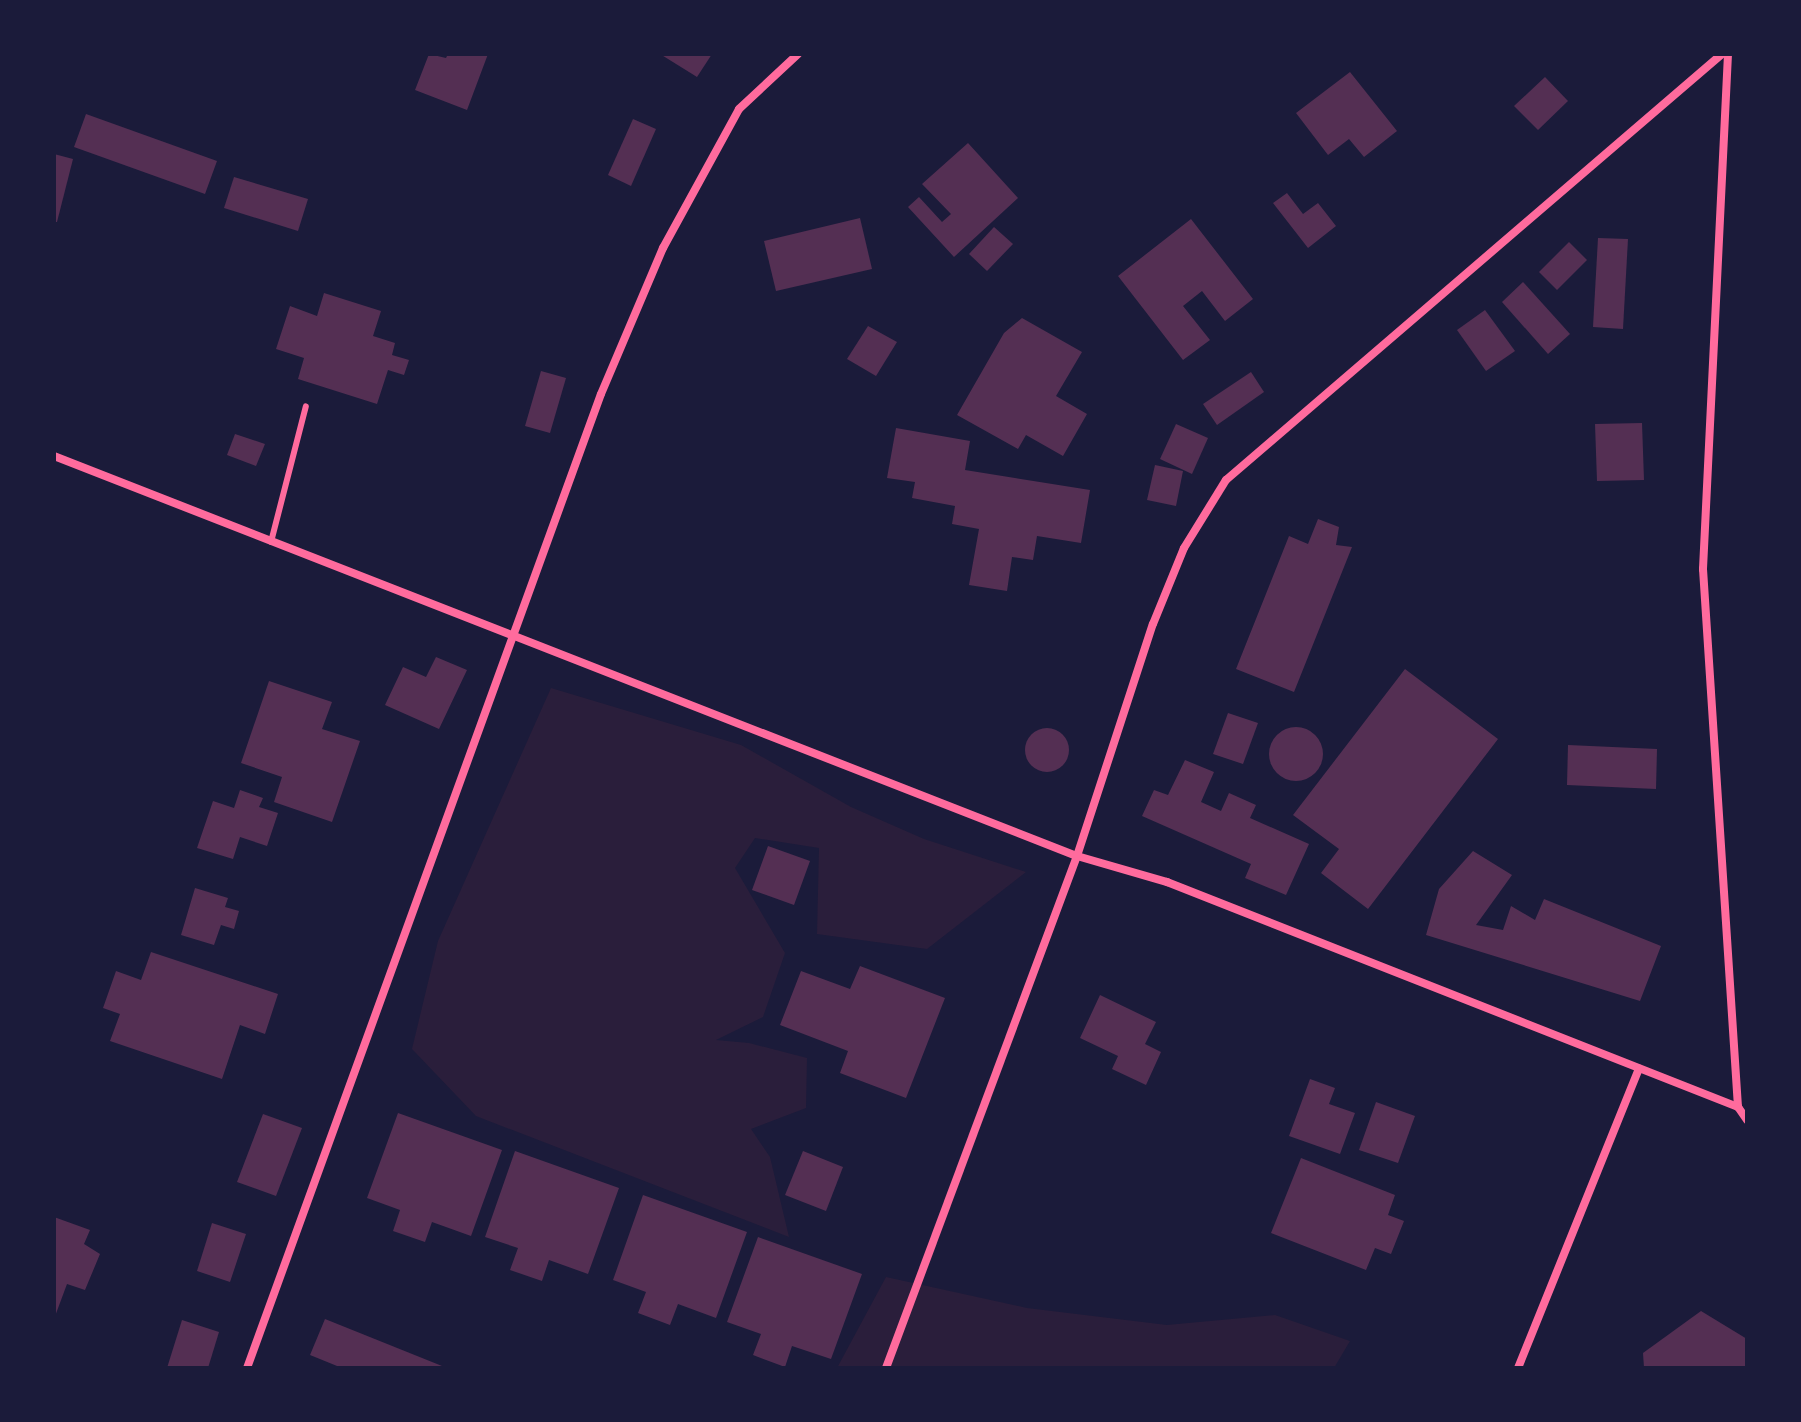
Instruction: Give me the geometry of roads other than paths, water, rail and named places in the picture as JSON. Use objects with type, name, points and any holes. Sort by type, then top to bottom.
[{"type":"street","points":[[247,1368],[601,394],[663,248],[739,109],[798,54]]},
{"type":"street","points":[[886,1368],[1077,856],[1153,624],[1184,548],[1226,480],[1725,54]]},
{"type":"street","points":[[1725,54],[1703,569],[1738,1107],[1747,1120]]},
{"type":"street","points":[[54,456],[1077,856],[1167,882],[1738,1107]]},
{"type":"street","points":[[1518,1368],[1639,1068]]},
{"type":"lane","points":[[271,542],[306,406]]}]
